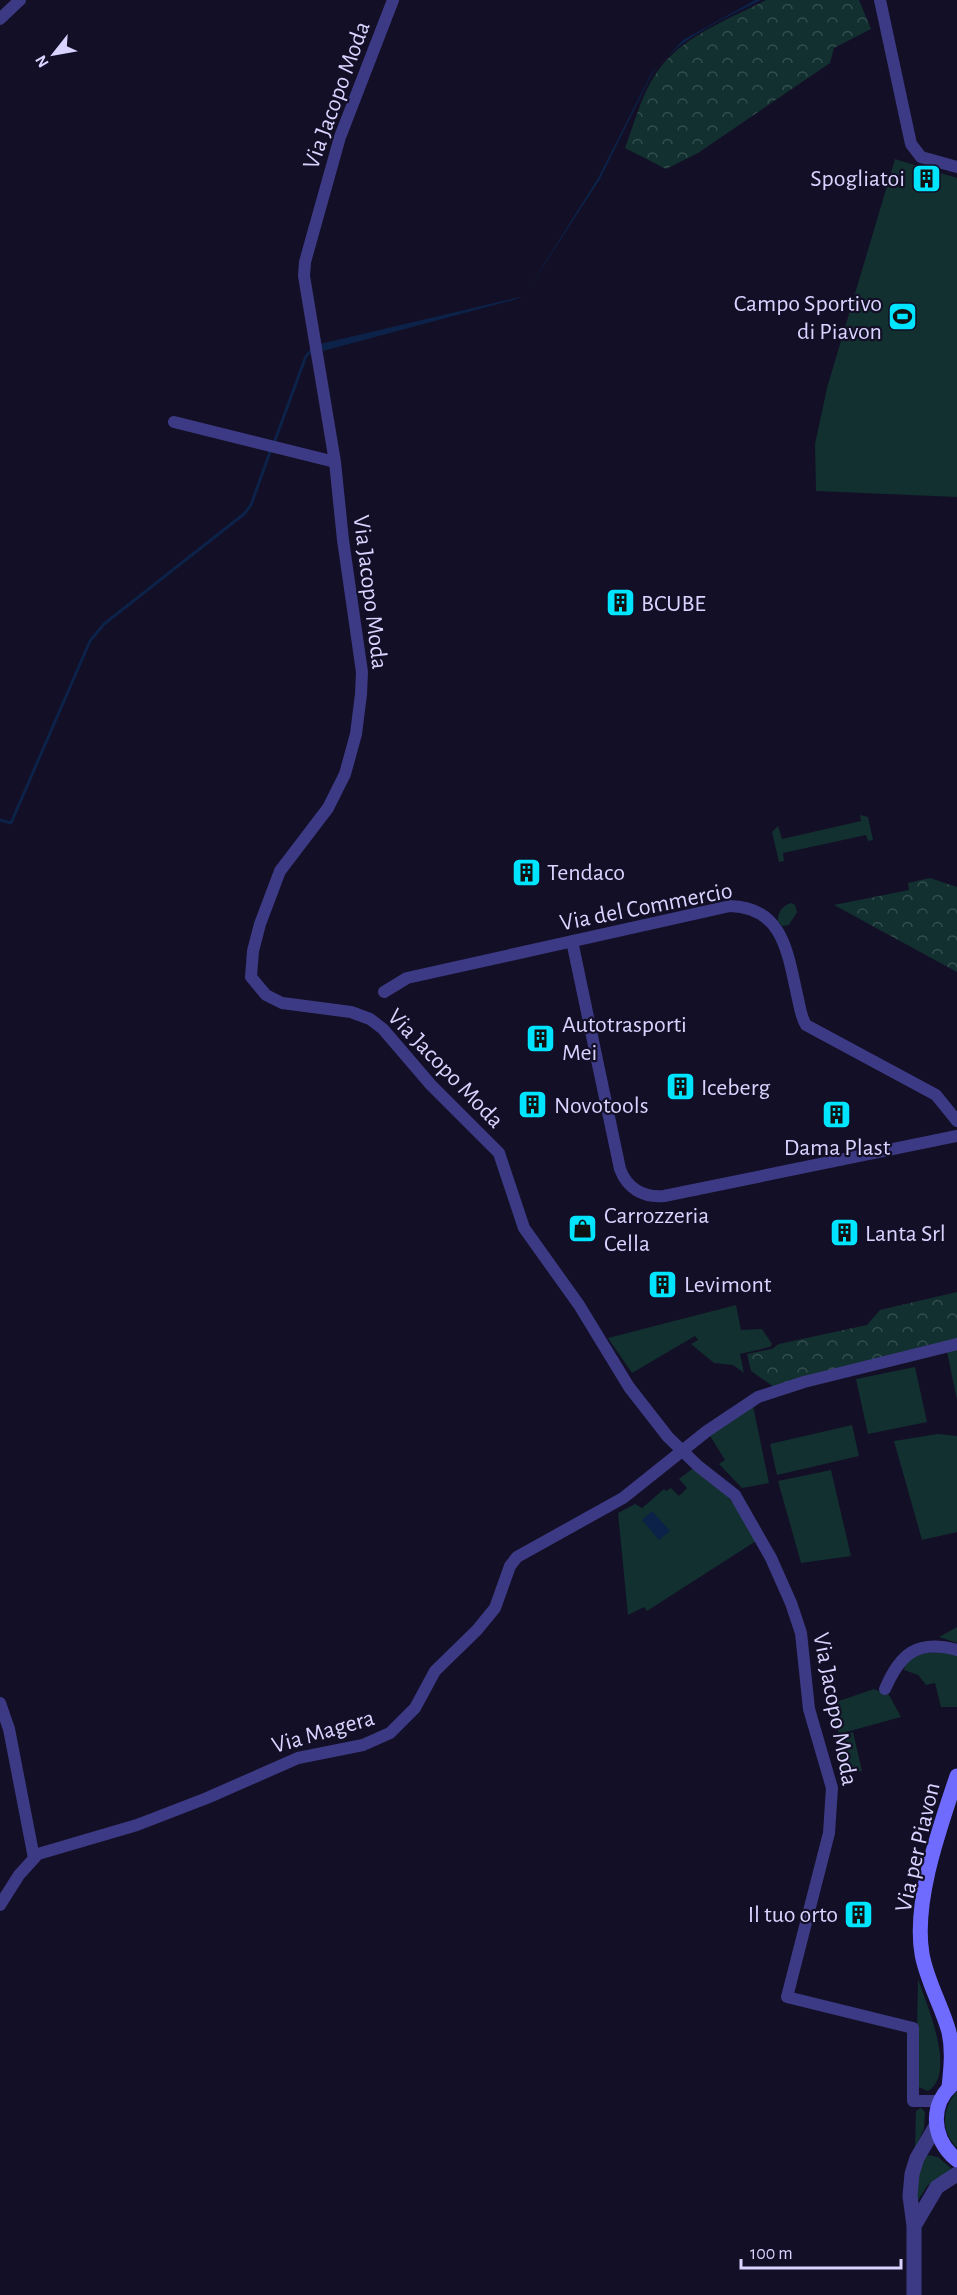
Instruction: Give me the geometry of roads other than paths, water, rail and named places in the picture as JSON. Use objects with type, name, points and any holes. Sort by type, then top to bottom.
[{"type":"main road","name":"Via per Piavon","points":[[953,2084],[953,2036],[925,1966],[921,1929],[933,1854],[957,1776]]},
{"type":"main road","points":[[953,2084],[940,2102],[936,2126],[940,2140],[957,2160]]},
{"type":"street","points":[[0,19],[20,0]]},
{"type":"street","name":"Via Jacopo Moda","points":[[393,0],[340,137],[305,262],[309,308],[335,462],[343,540],[362,672],[356,734],[345,774],[328,808],[280,871],[271,891],[253,951],[251,977],[266,995],[282,1003],[351,1012],[370,1019],[383,1029],[431,1085],[499,1153],[524,1228],[579,1305],[645,1410],[682,1451],[735,1494],[771,1558],[791,1603],[801,1633],[809,1708],[832,1788],[829,1833],[787,1996],[913,2028],[913,2101],[940,2102]]},
{"type":"street","points":[[880,0],[911,144],[921,157],[957,167]]},
{"type":"street","points":[[174,422],[335,462]]},
{"type":"street","name":"Via del Commercio","points":[[384,992],[407,978],[730,906],[757,912],[771,921],[781,936],[806,1025],[936,1095],[957,1121]]},
{"type":"street","points":[[572,941],[620,1169],[627,1183],[639,1192],[664,1196],[957,1136]]},
{"type":"street","points":[[682,1451],[758,1397],[777,1389],[957,1344]]},
{"type":"street","name":"Via Magera","points":[[34,1858],[38,1854],[137,1825],[207,1798],[298,1758],[363,1745],[390,1734],[415,1708],[435,1671],[477,1630],[495,1608],[510,1566],[517,1557],[623,1498],[682,1451]]},
{"type":"street","points":[[885,1689],[895,1666],[911,1652],[935,1645],[957,1650]]},
{"type":"street","points":[[0,1703],[9,1730],[34,1858],[0,1905]]},
{"type":"street","points":[[914,2295],[914,2226],[910,2196],[912,2174],[917,2158],[936,2126]]},
{"type":"street","points":[[914,2226],[936,2187],[957,2174]]},
{"type":"water","points":[[755,0],[761,0],[689,39],[653,72],[600,179],[524,296],[598,178],[652,72],[683,40]]},
{"type":"water","points":[[524,296],[323,351],[320,344]]},
{"type":"water","points":[[652,1511],[670,1531],[659,1540],[642,1520]]},
{"type":"waterway","points":[[274,443],[306,356],[313,349]]},
{"type":"waterway","points":[[0,820],[11,823],[90,641],[104,624],[244,514],[251,505],[270,452]]},
{"type":"place","name":"Spogliatoi","points":[[926,178]]},
{"type":"place","name":"Campo Sportivo di Piavon","points":[[903,317]]},
{"type":"place","name":"BCUBE","points":[[620,603]]},
{"type":"place","name":"Tendaco","points":[[526,872]]},
{"type":"place","name":"Autotrasporti Mei","points":[[541,1038]]},
{"type":"place","name":"Iceberg","points":[[680,1087]]},
{"type":"place","name":"Novotools","points":[[533,1105]]},
{"type":"place","name":"Dama Plast","points":[[837,1114]]},
{"type":"place","name":"Carrozzeria Cella","points":[[583,1229]]},
{"type":"place","name":"Lanta Srl","points":[[844,1233]]},
{"type":"place","name":"Levimont","points":[[663,1284]]},
{"type":"place","name":"Il tuo orto","points":[[859,1914]]}]
